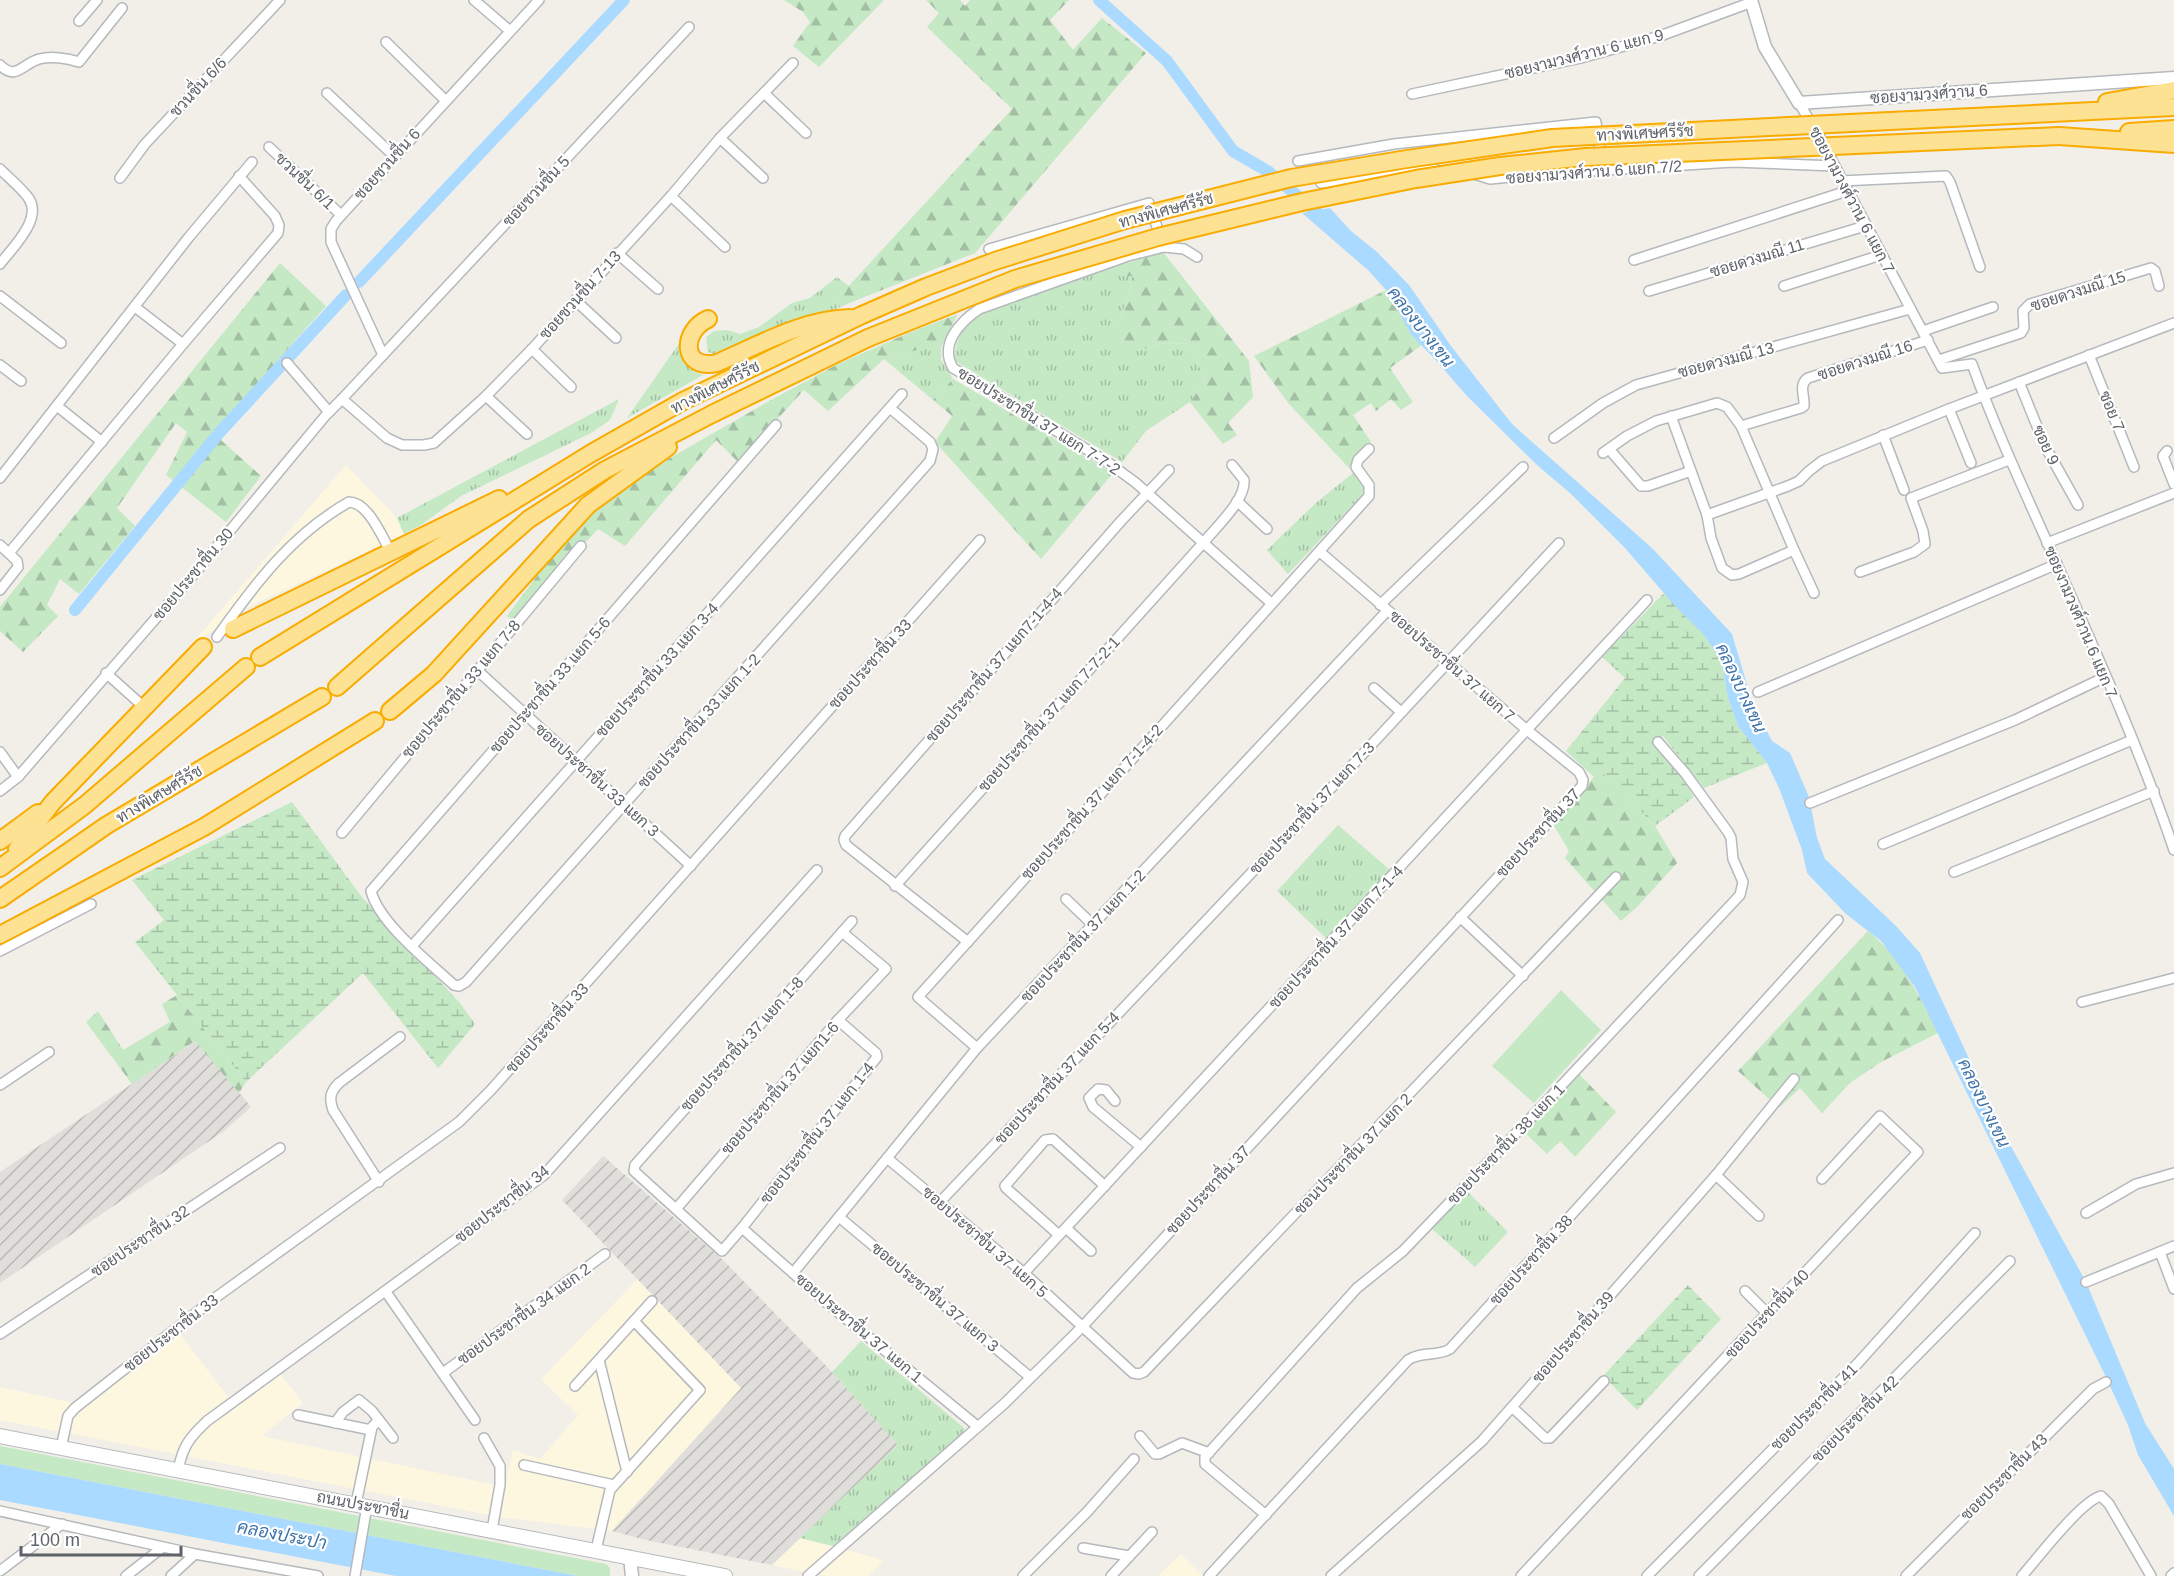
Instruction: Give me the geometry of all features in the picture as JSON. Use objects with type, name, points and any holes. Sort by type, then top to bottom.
[{"type":"highway","points":[[2053,113],[2174,90]]},
{"type":"highway","name":"ทางพิเศษศรีรัช","points":[[3,866],[85,805],[253,662],[590,454],[683,401],[859,316],[995,261],[1125,220],[1291,178],[1552,138],[2174,107]]},
{"type":"highway","name":"ทางพิเศษศรีรัช","points":[[337,687],[529,519],[605,470],[712,414],[868,338],[1015,279],[1158,237],[1302,202],[1416,179],[1500,166],[1586,157],[2174,129]]},
{"type":"highway","points":[[2059,136],[2174,144]]},
{"type":"highway","points":[[708,319],[699,325],[690,338],[688,346],[696,362],[706,366],[800,327],[829,318],[859,316]]},
{"type":"highway","points":[[390,711],[434,674],[588,505],[712,414]]},
{"type":"highway","points":[[233,629],[590,454]]},
{"type":"highway","points":[[3,866],[53,802],[203,647]]},
{"type":"highway","name":"ทางพิเศษศรีรัช","points":[[0,899],[108,825],[322,697]]},
{"type":"highway","points":[[0,935],[204,827],[375,721]]},
{"type":"highway","points":[[0,841],[53,802]]},
{"type":"main road","name":"ถนนประชาชื่น","points":[[0,1436],[725,1576]]},
{"type":"street","points":[[79,21],[97,0]]},
{"type":"street","name":"ชวนชื่น 6/6","points":[[120,178],[145,144],[280,0]]},
{"type":"street","points":[[474,0],[509,30]]},
{"type":"street","name":"ซอยชวนชื่น 6","points":[[383,355],[331,242],[331,229],[394,156],[538,0]]},
{"type":"street","points":[[1751,1],[1765,47],[1799,103]]},
{"type":"street","name":"ซอยงามวงศ์วาน 6 แยก 9","points":[[1412,94],[1552,64],[1660,36],[1751,1]]},
{"type":"street","points":[[0,65],[7,72],[12,73],[38,60],[60,59],[78,62],[122,8]]},
{"type":"street","name":"ซอยชวนชื่น 5","points":[[383,355],[689,27]]},
{"type":"street","points":[[386,42],[445,100]]},
{"type":"street","name":"ซอยชวนชื่น 7-13","points":[[342,399],[387,438],[402,445],[434,443],[486,396],[532,349],[671,196],[720,138],[794,63]]},
{"type":"street","name":"ซอยงามวงศ์วาน 6","points":[[1799,103],[2174,78]]},
{"type":"street","points":[[327,93],[394,156]]},
{"type":"street","points":[[764,93],[806,134]]},
{"type":"street","name":"ซอยงามวงศ์วาน 6 แยก 7","points":[[1799,103],[1942,368],[1972,364],[2009,460],[2057,564],[2154,791],[2174,850]]},
{"type":"street","points":[[1298,161],[1405,142],[1596,122],[1603,170]]},
{"type":"street","points":[[720,138],[763,178]]},
{"type":"street","name":"ชวนชื่น 6/1","points":[[269,147],[341,215]]},
{"type":"street","points":[[0,478],[252,162]]},
{"type":"street","name":"ซอยงามวงศ์วาน 6 แยก 7/2","points":[[1321,183],[1413,170],[1456,167],[1490,179],[1733,162],[1834,166]]},
{"type":"street","points":[[0,169],[29,197],[33,209],[32,221],[4,251],[0,264]]},
{"type":"street","points":[[9,553],[278,233],[279,225],[275,216],[239,176]]},
{"type":"street","points":[[1841,181],[1946,176],[1980,267]]},
{"type":"street","points":[[1634,260],[1847,191]]},
{"type":"street","points":[[671,196],[725,247]]},
{"type":"street","points":[[989,249],[1149,203],[1164,246],[1184,249],[1197,257]]},
{"type":"street","name":"ซอยดวงมณี 11","points":[[1649,291],[1865,225]]},
{"type":"street","name":"ซอยประชาชื่น 37 แยก 7-7-2","points":[[1164,246],[1128,256],[979,309],[956,329],[948,350],[950,363],[953,368],[1137,483],[1271,603]]},
{"type":"street","points":[[617,253],[658,289]]},
{"type":"street","points":[[1784,286],[1881,255]]},
{"type":"street","name":"ซอยดวงมณี 15","points":[[1939,360],[2021,333],[2024,328],[2023,311],[2030,304],[2151,268],[2155,271],[2159,286]]},
{"type":"street","points":[[0,296],[61,343]]},
{"type":"street","points":[[575,300],[616,338]]},
{"type":"street","points":[[135,307],[183,344]]},
{"type":"street","name":"ซอยดวงมณี 16","points":[[1741,426],[1804,406],[1802,386],[1803,381],[1808,378],[1925,336],[1993,307]]},
{"type":"street","name":"ซอยดวงมณี 13","points":[[1554,438],[1603,403],[1646,381],[1910,309]]},
{"type":"street","points":[[1707,515],[1799,481],[1822,461],[1883,435],[2174,323]]},
{"type":"street","points":[[532,349],[571,387]]},
{"type":"street","name":"ซอยประชาชื่น 30","points":[[0,791],[18,777],[189,580],[295,449],[383,355]]},
{"type":"street","name":"ซอย 7","points":[[2089,355],[2134,467]]},
{"type":"street","points":[[287,363],[329,412]]},
{"type":"street","points":[[0,365],[21,381]]},
{"type":"street","name":"ซอย 9","points":[[2019,382],[2045,446],[2078,505]]},
{"type":"street","name":"ซอยประชาชื่น 33 แยก 3-4","points":[[412,946],[902,394]]},
{"type":"street","points":[[486,396],[527,434]]},
{"type":"street","points":[[1691,471],[1648,486],[1641,486],[1606,451],[1642,428],[1671,416],[1717,403],[1727,407],[1741,426],[1814,593]]},
{"type":"street","points":[[57,406],[102,442]]},
{"type":"street","name":"ซอยประชาชื่น 33 แยก 1-2","points":[[412,946],[454,985],[459,986],[466,982],[930,461],[933,449],[930,442],[890,408]]},
{"type":"street","points":[[1949,409],[1971,463]]},
{"type":"street","points":[[1671,416],[1707,515],[1722,568],[1726,573],[1739,574],[1794,550]]},
{"type":"street","name":"ซอยประชาชื่น 33 แยก 5-6","points":[[412,946],[377,909],[370,891],[776,425]]},
{"type":"street","points":[[1883,435],[1904,490]]},
{"type":"street","name":"ซอยประชาชื่น 37 แยก 7-1-4-2","points":[[976,1048],[918,997],[1369,496],[1369,485],[1356,467],[1358,460],[1370,449]]},
{"type":"street","points":[[2167,452],[2163,456],[2174,484]]},
{"type":"street","points":[[1860,572],[1914,552],[1924,544],[1923,531],[1911,498],[2009,460]]},
{"type":"street","points":[[1232,465],[1244,480],[1245,488],[1238,501],[1267,529]]},
{"type":"street","name":"ซอยประชาชื่น 37 แยก 1-2","points":[[793,1273],[976,1048],[1093,925],[1383,608],[1523,468]]},
{"type":"street","name":"ซอยประชาชื่น 37 แยก7-1-4-4","points":[[895,886],[846,845],[844,840],[847,831],[1120,521],[1169,470]]},
{"type":"street","points":[[2047,543],[2174,493]]},
{"type":"street","name":"ซอยประชาชื่น 37 แยก 7-7-2-1","points":[[895,886],[1238,501]]},
{"type":"street","points":[[217,637],[247,595],[286,549],[317,522],[349,502],[355,502],[365,508],[391,552]]},
{"type":"street","name":"ซอยประชาชื่น 33","points":[[61,1448],[68,1416],[75,1408],[215,1298],[379,1182],[459,1122],[491,1090],[980,540]]},
{"type":"street","name":"ซอยประชาชื่น 37 แยก 7-3","points":[[1175,953],[1559,543]]},
{"type":"street","points":[[0,545],[17,561],[18,567],[0,590]]},
{"type":"street","name":"ซอยประชาชื่น 33 แยก 7-8","points":[[342,833],[581,546]]},
{"type":"street","name":"ซอยประชาชื่น 37 แยก 7","points":[[1320,552],[1383,608],[1579,772],[1583,780]]},
{"type":"street","points":[[1758,692],[2057,564]]},
{"type":"street","name":"ซอยประชาชื่น 37 แยก 7-1-4","points":[[1024,1274],[1647,600]]},
{"type":"street","name":"ซอยประชาชื่น 33 แยก 3","points":[[477,670],[691,866]]},
{"type":"street","points":[[106,673],[145,708]]},
{"type":"street","points":[[1810,803],[2015,720],[2105,677]]},
{"type":"street","points":[[1374,688],[1401,712]]},
{"type":"street","points":[[1883,844],[2132,740]]},
{"type":"street","name":"ซอยประชาชื่น 38 แยก 1","points":[[1209,1453],[1357,1288],[1403,1251],[1740,895],[1743,882],[1733,859],[1731,838],[1728,832],[1685,773],[1658,742]]},
{"type":"street","points":[[0,753],[18,777]]},
{"type":"street","name":"ซอยประชาชื่น 37","points":[[808,1576],[977,1426],[1005,1404],[1082,1326],[1579,789],[1583,780]]},
{"type":"street","points":[[1954,872],[2154,791]]},
{"type":"street","name":"ซอยประชาชื่น 34","points":[[178,1470],[182,1450],[188,1440],[207,1421],[544,1175],[817,870]]},
{"type":"street","name":"ซอนประชาชื่น 37 แยก 2","points":[[1082,1326],[1133,1373],[1144,1372],[1616,877]]},
{"type":"street","points":[[895,886],[968,942]]},
{"type":"street","points":[[1066,900],[1093,925]]},
{"type":"street","points":[[0,951],[91,904]]},
{"type":"street","points":[[1460,917],[1523,976]]},
{"type":"street","name":"ซอยประชาชื่น 37 แยก 1-8","points":[[676,1209],[634,1171],[634,1168],[852,921]]},
{"type":"street","name":"ซอยประชาชื่น 38","points":[[1209,1576],[1408,1360],[1417,1355],[1445,1352],[1450,1349],[1838,921]]},
{"type":"street","name":"ซอยประชาชื่น 37 แยก1-6","points":[[676,1209],[838,1020],[886,969],[842,932]]},
{"type":"street","name":"ซอยประชาชื่น 37 แยก 5-4","points":[[940,1202],[1175,953]]},
{"type":"street","points":[[2082,1002],[2174,978]]},
{"type":"street","name":"ซอยประชาชื่น 37 แยก 1-4","points":[[676,1209],[722,1251],[742,1228],[877,1057],[876,1053],[838,1020]]},
{"type":"street","points":[[379,1182],[333,1110],[330,1100],[332,1091],[339,1083],[400,1037]]},
{"type":"street","points":[[0,1085],[49,1052]]},
{"type":"street","name":"ซอยประชาชื่น 39","points":[[1331,1576],[1482,1441],[1716,1175],[1794,1079]]},
{"type":"street","points":[[1115,1101],[1106,1090],[1098,1089],[1089,1098],[1093,1107],[1141,1147]]},
{"type":"street","name":"ซอยประชาชื่น 40","points":[[1521,1576],[1918,1152],[1880,1116],[1822,1179]]},
{"type":"street","points":[[1091,1251],[1005,1186],[1045,1140],[1053,1139],[1105,1186]]},
{"type":"street","name":"ซอยประชาชื่น 32","points":[[0,1334],[280,1148]]},
{"type":"street","name":"ซอยประชาชื่น 37 แยก 5","points":[[887,1158],[1082,1326]]},
{"type":"street","points":[[2085,1213],[2136,1184],[2174,1173]]},
{"type":"street","points":[[1716,1175],[1759,1216]]},
{"type":"street","name":"ซอยประชาชื่น 37 แยก 3","points":[[839,1217],[1030,1377]]},
{"type":"street","name":"ซอยประชาชื่น 37 แยก 1","points":[[742,1228],[977,1426]]},
{"type":"street","name":"ซอยประชาชื่น 41","points":[[1647,1576],[1857,1363],[1975,1233]]},
{"type":"street","points":[[2086,1282],[2174,1246]]},
{"type":"street","points":[[2160,1252],[2174,1289]]},
{"type":"street","name":"ซอยประชาชื่น 34 แยก 2","points":[[442,1373],[605,1254]]},
{"type":"street","name":"ซอยประชาชื่น 42","points":[[1699,1576],[2010,1261]]},
{"type":"street","points":[[1745,1291],[1767,1313]]},
{"type":"street","name":"ซอยประชาชื่น 34 แยก 2","points":[[386,1292],[475,1420]]},
{"type":"street","points":[[575,1386],[652,1301]]},
{"type":"street","points":[[596,1550],[610,1490],[700,1390],[634,1321]]},
{"type":"street","points":[[599,1360],[627,1472]]},
{"type":"street","points":[[1512,1407],[1540,1434],[1545,1438],[1550,1438],[1604,1381]]},
{"type":"street","name":"ซอยประชาชื่น 43","points":[[1906,1576],[2093,1389],[2106,1382]]},
{"type":"street","points":[[335,1423],[343,1412],[359,1400],[393,1438]]},
{"type":"street","points":[[298,1414],[371,1430]]},
{"type":"street","points":[[355,1574],[363,1529],[362,1505],[371,1430],[379,1420]]},
{"type":"street","points":[[1140,1436],[1155,1454],[1182,1443],[1209,1453],[1205,1464],[1266,1515]]},
{"type":"street","points":[[484,1438],[500,1466],[500,1485],[492,1530]]},
{"type":"street","points":[[1023,1576],[1088,1512],[1134,1459]]},
{"type":"street","points":[[524,1465],[614,1485]]},
{"type":"street","points":[[2022,1576],[2076,1516],[2094,1498],[2101,1496],[2109,1504],[2151,1576]]},
{"type":"street","points":[[0,1511],[195,1554],[318,1576]]},
{"type":"street","points":[[0,1571],[62,1524]]},
{"type":"street","points":[[1111,1576],[1152,1532]]},
{"type":"street","points":[[126,1576],[163,1547]]},
{"type":"street","points":[[1083,1548],[1129,1556]]},
{"type":"street","points":[[171,1576],[195,1554]]},
{"type":"street","points":[[630,1557],[632,1576]]},
{"type":"street","points":[[257,1576],[267,1567]]},
{"type":"shaded area","points":[[346,465],[397,518],[404,534],[246,608],[190,646]]},
{"type":"shaded area","points":[[196,1041],[251,1107],[224,1131],[0,1283],[0,1172]]},
{"type":"shaded area","points":[[603,1156],[724,1261],[832,1372],[898,1445],[772,1565],[612,1531],[741,1388],[562,1200]]},
{"type":"shaded area","points":[[638,1279],[741,1388],[612,1531],[499,1517],[0,1420],[0,1387],[84,1405],[180,1334],[228,1397],[274,1366],[303,1403],[262,1436],[505,1487],[513,1450],[540,1459],[578,1415],[541,1379]]},
{"type":"shaded area","points":[[800,1538],[884,1560],[869,1576],[825,1576],[772,1565]]},
{"type":"shaded area","points":[[1181,1554],[1203,1576],[1158,1576]]},
{"type":"green space","points":[[784,0],[884,0],[819,67],[793,46],[810,22],[803,12]]},
{"type":"green space","points":[[926,0],[960,0],[965,6],[970,0],[1069,0],[1050,20],[1073,50],[1102,18],[1146,53],[975,253],[852,302],[834,302],[1012,109],[927,27],[939,13]]},
{"type":"green space","points":[[1163,252],[1249,361],[1253,397],[1228,423],[1237,435],[1223,444],[1190,402],[1204,383],[1197,357],[1189,344],[1164,343],[1138,351],[1118,342],[1118,325],[1132,284],[1132,276],[1111,276],[1111,268]]},
{"type":"green space","points":[[280,263],[326,306],[213,433],[261,476],[226,522],[166,475],[187,432],[176,423],[117,508],[135,526],[79,594],[60,579],[47,605],[58,616],[23,652],[0,631],[0,607]]},
{"type":"green space","points":[[1111,268],[1112,276],[1132,276],[1132,284],[1118,325],[1138,351],[1164,343],[1189,344],[1197,357],[1204,383],[1190,402],[1146,431],[1122,462],[955,361],[956,346],[961,333],[981,313]]},
{"type":"green space","points":[[837,277],[849,286],[835,301],[852,302],[723,357],[708,352],[706,337],[714,331],[727,330],[740,334],[759,327],[792,303],[810,298]]},
{"type":"green space","points":[[1386,290],[1412,336],[1422,345],[1390,368],[1413,402],[1401,410],[1391,399],[1376,411],[1371,403],[1353,415],[1371,442],[1349,468],[1289,404],[1254,356]]},
{"type":"green space","points":[[958,314],[941,347],[917,350],[884,359],[828,411],[804,390],[738,462],[716,440],[625,546],[598,529],[513,621],[507,616],[563,541],[602,502],[630,481],[838,364]]},
{"type":"green space","points":[[685,335],[684,362],[694,372],[703,375],[627,418]]},
{"type":"green space","points":[[941,347],[941,360],[953,379],[933,400],[884,359],[917,350]]},
{"type":"green space","points":[[953,379],[1113,473],[1041,559],[935,442],[952,416],[933,400]]},
{"type":"green space","points":[[619,399],[610,420],[591,433],[461,496],[421,525],[404,534],[397,518]]},
{"type":"green space","points":[[1353,473],[1366,491],[1288,574],[1267,550],[1317,502]]},
{"type":"green space","points":[[1664,593],[1705,636],[1722,663],[1728,698],[1738,726],[1767,763],[1704,788],[1663,736],[1653,744],[1684,780],[1694,797],[1655,826],[1603,773],[1594,777],[1566,751],[1625,678],[1602,657]]},
{"type":"green space","points":[[1603,773],[1655,826],[1677,863],[1621,921],[1565,858],[1569,851],[1553,824],[1594,777]]},
{"type":"green space","points":[[292,802],[361,896],[460,1003],[475,1024],[438,1068],[363,973],[246,1082],[135,942],[164,920],[132,880]]},
{"type":"green space","points":[[1338,825],[1390,870],[1327,939],[1277,891]]},
{"type":"green space","points":[[1868,931],[1899,965],[1916,991],[1938,1033],[1881,1062],[1850,1083],[1822,1113],[1800,1088],[1779,1108],[1738,1071]]},
{"type":"green space","points":[[1561,990],[1601,1030],[1534,1103],[1492,1066]]},
{"type":"green space","points":[[177,995],[246,1082],[239,1093],[195,1041],[132,1084],[86,1022],[98,1011],[123,1050],[170,1022],[162,1004]]},
{"type":"green space","points":[[1579,1074],[1616,1112],[1575,1157],[1560,1141],[1547,1154],[1524,1132]]},
{"type":"green space","points":[[1467,1191],[1508,1232],[1475,1267],[1431,1228]]},
{"type":"green space","points":[[1688,1285],[1721,1319],[1637,1410],[1603,1376]]},
{"type":"green space","points":[[861,1341],[964,1428],[965,1432],[833,1546],[800,1538],[898,1445],[832,1372]]},
{"type":"green space","points":[[0,1446],[606,1564],[610,1568],[610,1576],[578,1576],[0,1464]]},
{"type":"water","points":[[1330,208],[1351,231],[1377,252],[1409,285],[1451,346],[1512,424],[1653,549],[1732,634],[1753,705],[1772,741],[1790,753],[1809,797],[1817,838],[1825,859],[1896,926],[1920,953],[2003,1132],[2086,1282],[2145,1423],[2174,1469],[2174,1516],[2138,1455],[2128,1425],[2104,1373],[1915,987],[1881,941],[1846,914],[1807,873],[1802,850],[1779,788],[1767,763],[1738,726],[1728,698],[1722,663],[1705,636],[1675,606],[1625,548],[1467,396],[1412,336],[1386,290],[1369,271],[1302,213]]},
{"type":"water","name":"คลองประปา","points":[[0,1464],[578,1576],[396,1576],[0,1500]]},
{"type":"waterway","points":[[359,282],[624,0]]},
{"type":"waterway","name":"คลองบางเขน","points":[[1099,0],[1167,61],[1233,151],[1269,172],[1325,219]]},
{"type":"waterway","points":[[75,610],[219,433],[346,295]]}]
